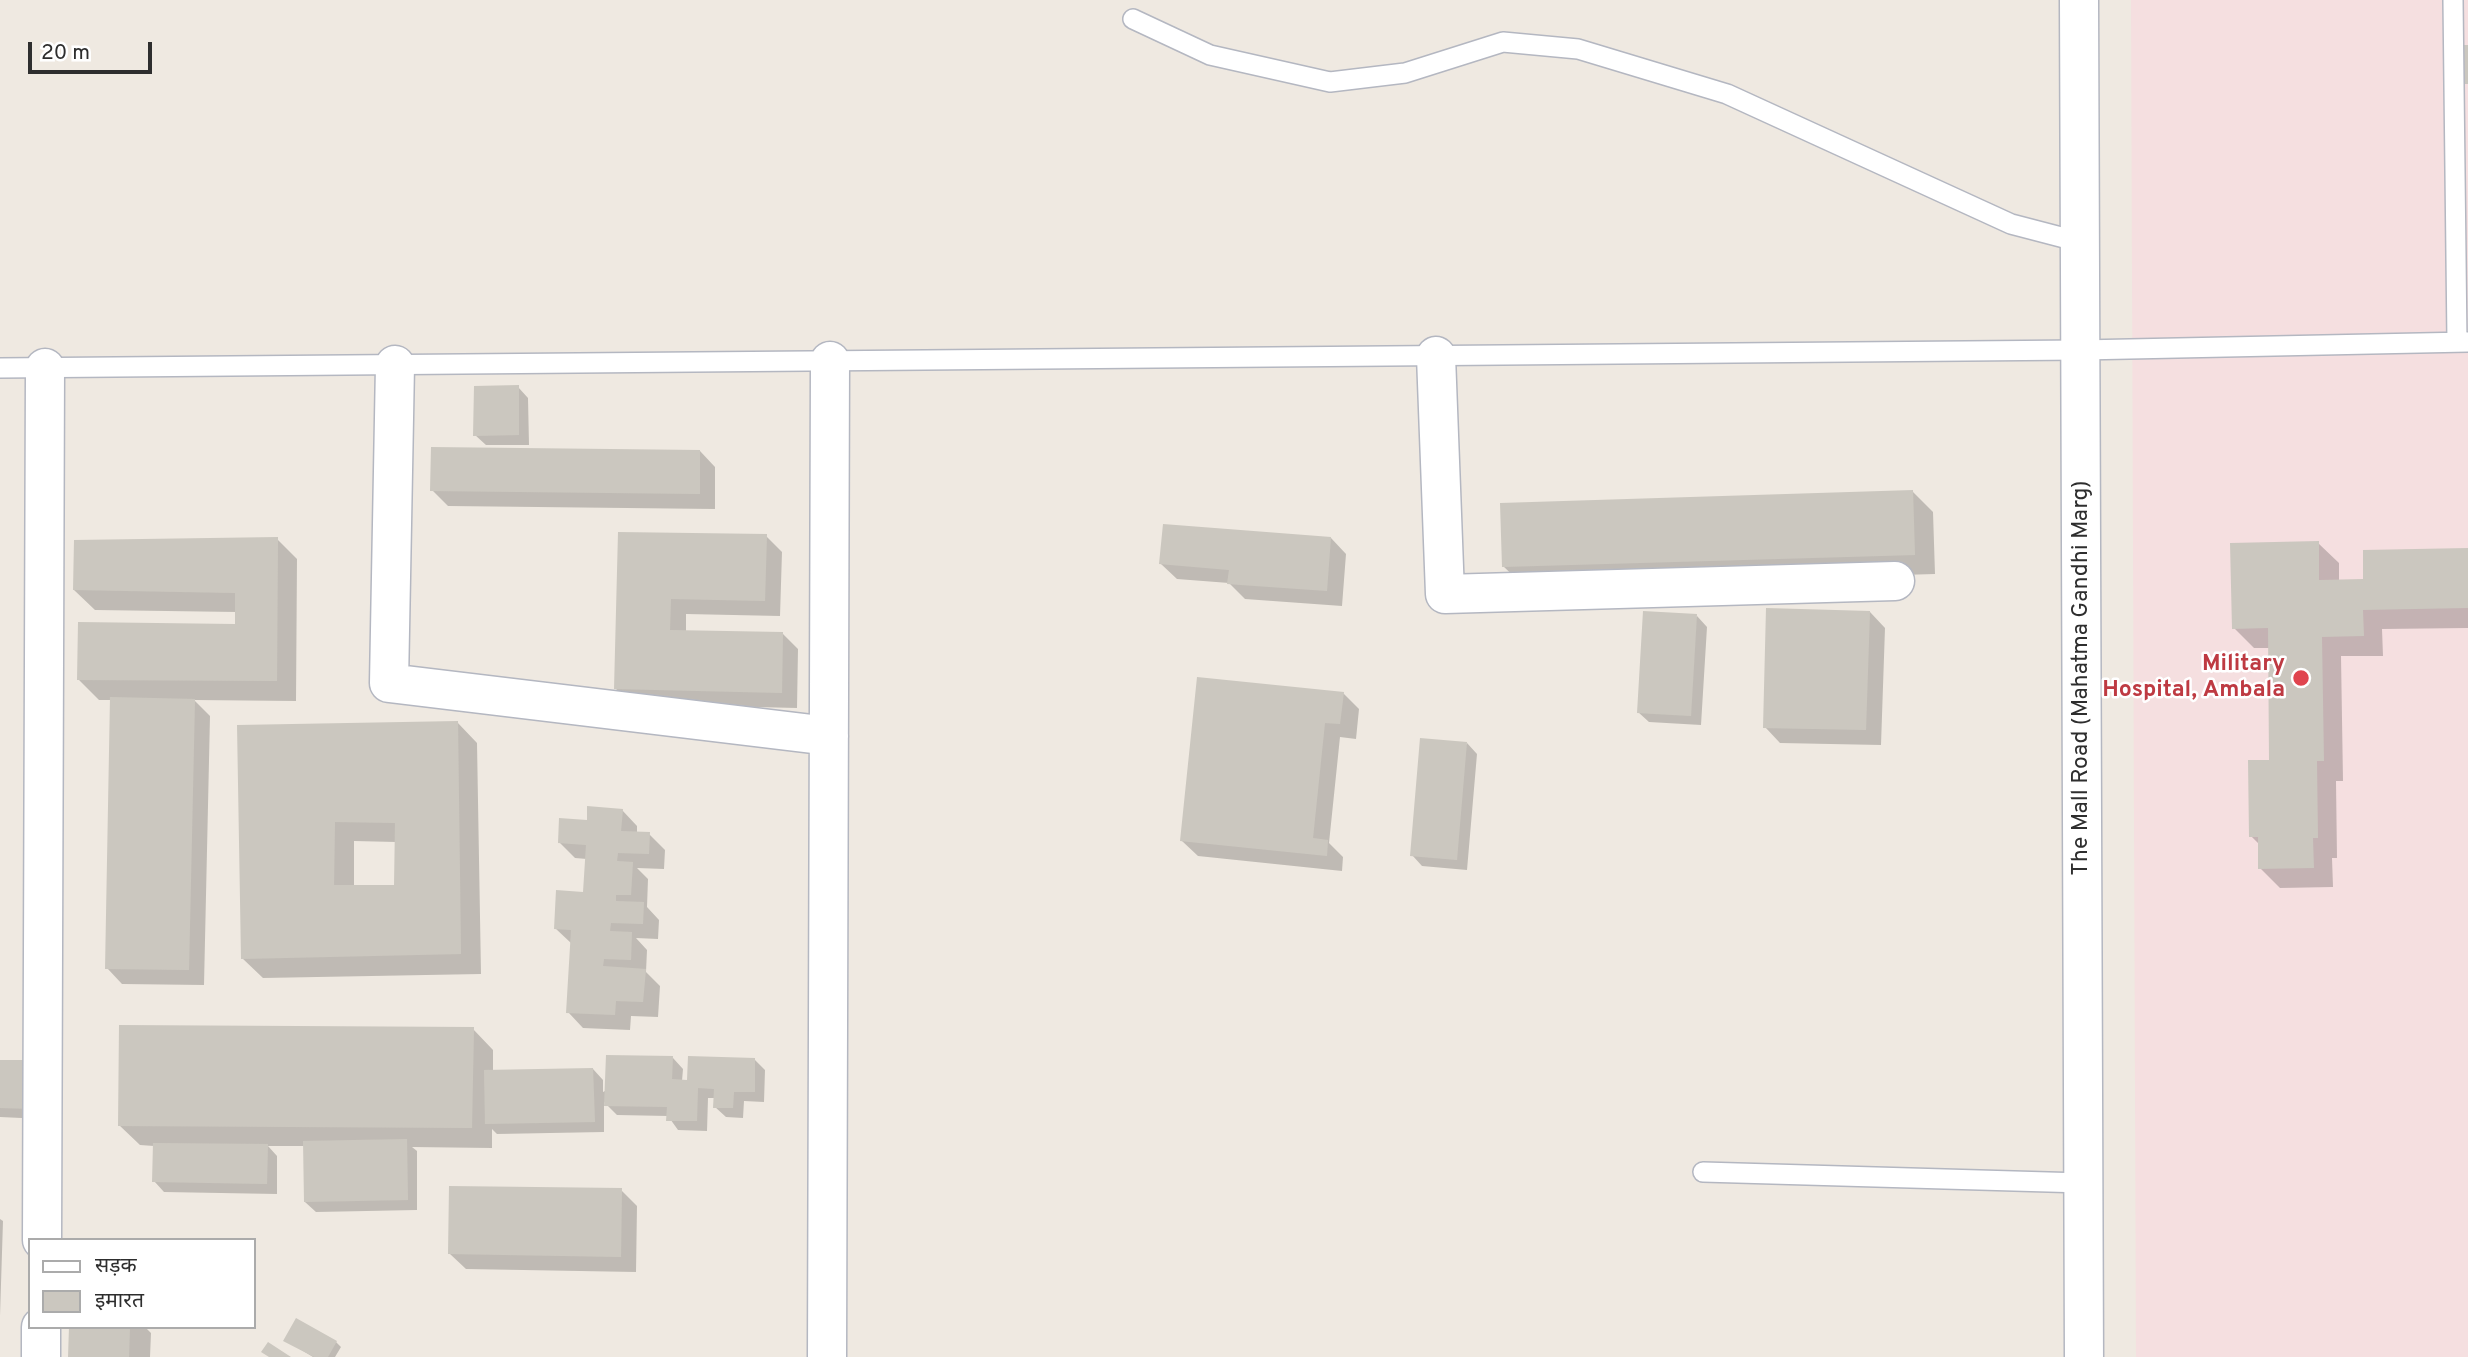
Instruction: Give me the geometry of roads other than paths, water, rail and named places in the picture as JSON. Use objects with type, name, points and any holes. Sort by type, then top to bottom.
[{"type":"street","name":"The Mall Road (Mahatma Gandhi Marg)","points":[[2080,0],[2084,1357]]},
{"type":"street","points":[[1436,356],[1445,594],[1895,581]]},
{"type":"street","points":[[827,1357],[830,361]]},
{"type":"street","points":[[395,365],[389,683],[829,736]]},
{"type":"street","points":[[42,1238],[45,368]]},
{"type":"street","points":[[41,1329],[41,1357]]},
{"type":"lane","points":[[0,368],[2081,350],[2463,342],[2454,0]]},
{"type":"lane","points":[[1133,19],[1210,55],[1330,82],[1405,73],[1503,42],[1578,49],[1727,94],[2011,224],[2080,242]]},
{"type":"lane","points":[[1703,1172],[2083,1182]]},
{"type":"place","name":"Military Hospital, Ambala","points":[[2301,678]]}]
